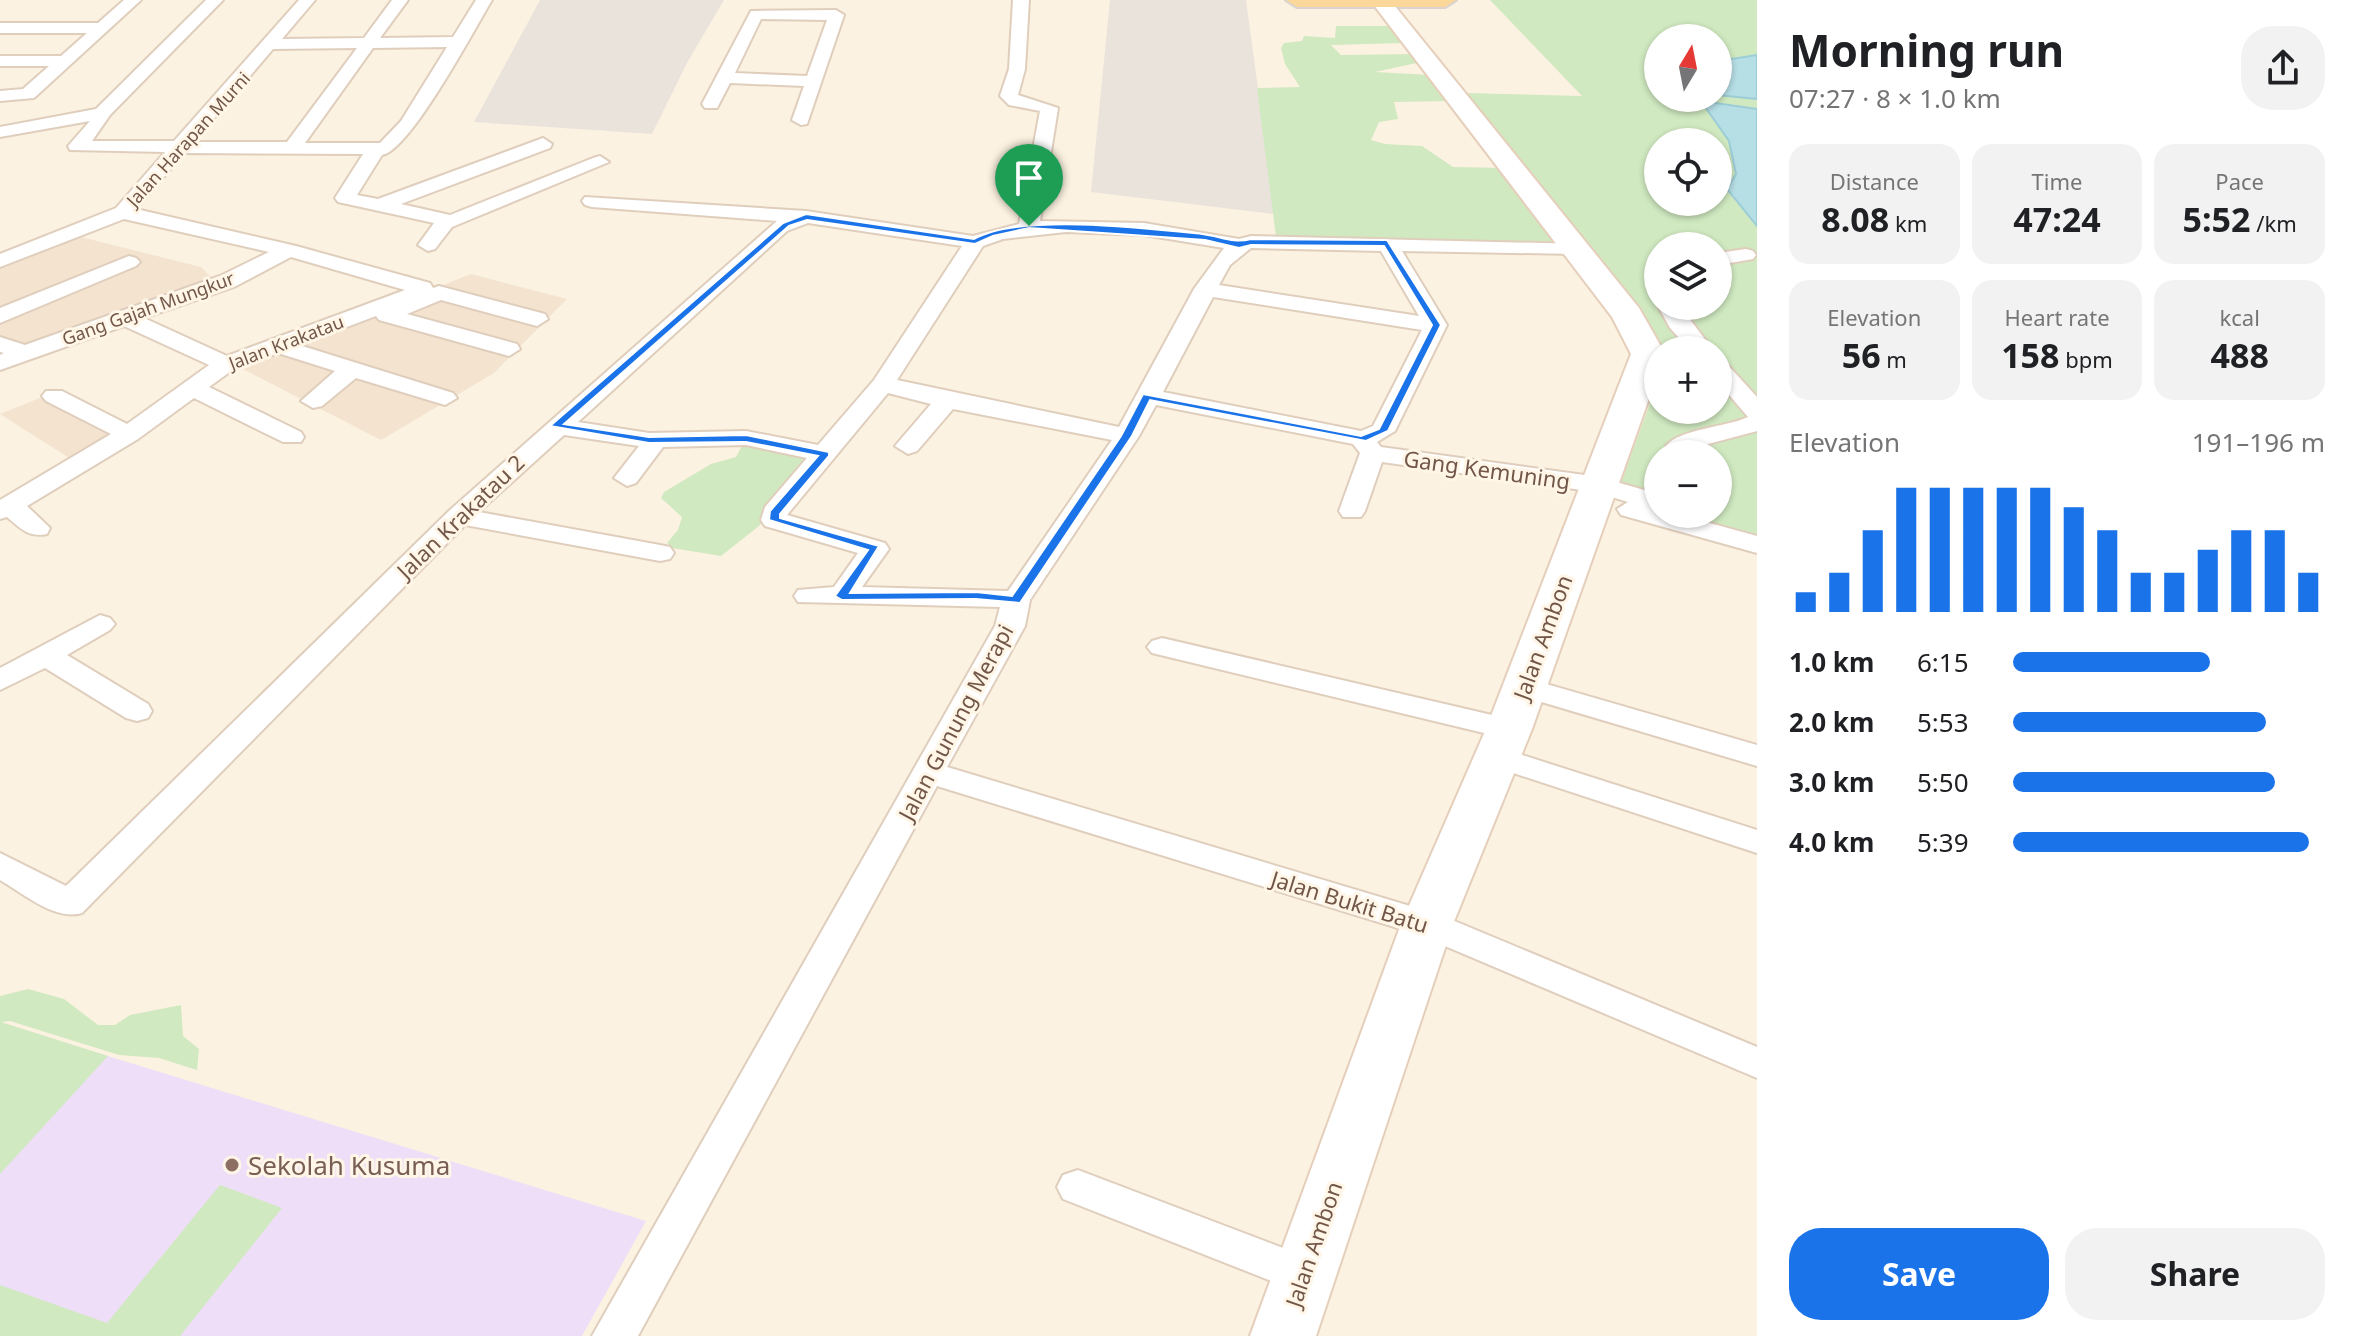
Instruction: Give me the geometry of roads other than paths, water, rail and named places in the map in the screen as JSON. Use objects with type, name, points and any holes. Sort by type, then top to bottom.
[{"type":"main road","points":[[1297,0],[1445,0]]},
{"type":"street","points":[[0,96],[28,94],[133,0]]},
{"type":"street","points":[[215,0],[102,113],[100,120],[77,146],[385,149],[394,142],[484,0]]},
{"type":"street","name":"Jalan Harapan Murni","points":[[0,261],[123,212],[307,0]]},
{"type":"street","points":[[293,147],[400,0]]},
{"type":"street","points":[[1021,0],[1017,69],[1009,96],[1015,101],[1049,108],[1029,226]]},
{"type":"street","name":"Jalan Ambon","points":[[1283,1336],[1302,1274],[1427,924],[1503,743],[1648,354],[1627,315],[1380,2]]},
{"type":"street","points":[[711,104],[756,14],[808,6],[836,16],[801,120]]},
{"type":"street","points":[[0,28],[104,28]]},
{"type":"street","points":[[271,44],[460,42]]},
{"type":"street","points":[[0,61],[65,61]]},
{"type":"street","points":[[723,78],[814,81]]},
{"type":"street","points":[[0,132],[102,113]]},
{"type":"street","points":[[378,206],[543,144]]},
{"type":"street","points":[[369,149],[373,155],[344,196],[446,221],[512,199],[600,162]]},
{"type":"street","points":[[592,201],[806,217],[975,242]]},
{"type":"street","name":"Gang Gajah Mungkur","points":[[123,212],[175,227],[289,250]]},
{"type":"street","name":"Jalan Krakatau 2","points":[[0,865],[70,904],[459,516],[780,227],[806,217]]},
{"type":"street","points":[[428,245],[446,221]]},
{"type":"street","points":[[842,596],[875,549],[813,528],[774,520],[774,513],[883,384],[975,242],[990,234],[1029,226],[1205,237],[1239,245],[1251,242],[1387,243],[1575,248]]},
{"type":"street","points":[[1387,243],[1436,325]]},
{"type":"street","name":"Jalan Gunung Merapi","points":[[614,1336],[930,773],[1010,626],[1016,600],[1127,436],[1205,289],[1221,262],[1239,245]]},
{"type":"street","name":"Gang Gajah Mungkur","points":[[0,363],[228,281],[289,250]]},
{"type":"street","name":"Jalan Krakatau","points":[[5,509],[129,434],[226,364],[417,293],[422,288],[289,250]]},
{"type":"street","points":[[1732,257],[1746,255]]},
{"type":"street","points":[[0,316],[129,262]]},
{"type":"street","points":[[1205,289],[1436,325]]},
{"type":"street","points":[[310,355],[387,315],[439,293],[537,319]]},
{"type":"street","points":[[387,315],[509,349]]},
{"type":"street","points":[[123,317],[226,364]]},
{"type":"street","points":[[1676,320],[1690,336]]},
{"type":"street","points":[[1352,511],[1368,446],[1383,431],[1436,325]]},
{"type":"street","points":[[0,344],[25,353]]},
{"type":"street","points":[[277,345],[445,398]]},
{"type":"street","points":[[313,401],[352,369]]},
{"type":"street","points":[[883,384],[947,401],[1127,436]]},
{"type":"street","points":[[1732,384],[1757,412]]},
{"type":"street","points":[[192,388],[292,437]]},
{"type":"street","points":[[54,396],[129,434]]},
{"type":"street","name":"Gang Kemuning","points":[[1146,396],[1368,446],[1596,492]]},
{"type":"street","points":[[908,446],[947,401]]},
{"type":"street","points":[[1694,440],[1740,430],[1757,422]]},
{"type":"street","points":[[556,426],[656,440],[746,438],[825,454]]},
{"type":"street","points":[[627,478],[656,440]]},
{"type":"street","points":[[1596,492],[1644,500]]},
{"type":"street","points":[[1596,492],[1757,545]]},
{"type":"street","points":[[5,509],[37,528]]},
{"type":"street","points":[[459,516],[660,553]]},
{"type":"street","points":[[808,596],[976,596],[1016,600]]},
{"type":"street","points":[[0,681],[100,624]]},
{"type":"street","points":[[1162,647],[1503,743],[1757,842]]},
{"type":"street","points":[[45,655],[137,711]]},
{"type":"street","points":[[1522,686],[1757,756]]},
{"type":"street","name":"Jalan Bukit Batu","points":[[930,773],[1427,924],[1757,1063]]},
{"type":"street","points":[[1078,1187],[1302,1274]]},
{"type":"water","points":[[1757,55],[1757,99],[1732,96],[1732,59]]},
{"type":"water","points":[[1732,105],[1757,109],[1757,226],[1732,195],[1732,181],[1736,174],[1732,128],[1720,128],[1709,112],[1732,112]]},
{"type":"place","name":"Sekolah Kusuma","points":[[232,1165]]}]
